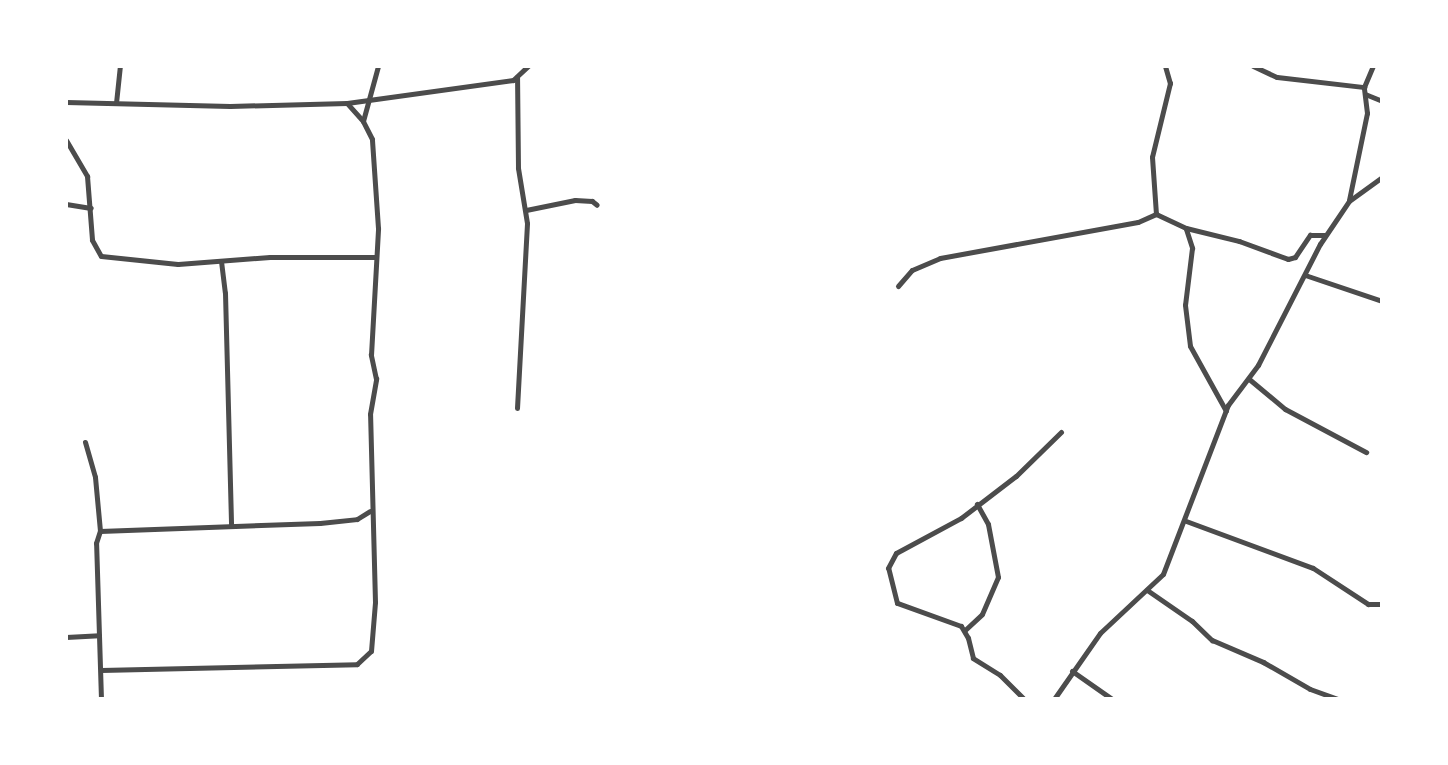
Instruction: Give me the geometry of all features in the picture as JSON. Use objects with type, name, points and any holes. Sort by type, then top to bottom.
[{"type":"street","points":[[116,103],[120,66]]},
{"type":"street","points":[[363,121],[378,66]]},
{"type":"street","points":[[66,102],[347,103],[517,77],[528,66]]},
{"type":"street","points":[[1156,214],[1152,157],[1170,83],[1165,66]]},
{"type":"street","points":[[1253,66],[1277,77],[1365,90],[1382,101]]},
{"type":"street","points":[[1349,201],[1367,113],[1365,90],[1373,66]]},
{"type":"street","points":[[517,77],[518,168],[526,210],[525,307],[517,408]]},
{"type":"street","points":[[101,670],[308,667],[362,662],[371,651],[375,602],[370,414],[376,376],[371,355],[378,228],[372,139],[363,121],[347,103]]},
{"type":"street","points":[[66,140],[87,176],[92,240],[101,256],[170,264],[284,257],[374,257]]},
{"type":"street","points":[[1054,699],[1110,622],[1147,590],[1170,563],[1226,412],[1249,379],[1326,235],[1349,201],[1382,177]]},
{"type":"street","points":[[526,210],[575,200],[592,201],[597,205]]},
{"type":"street","points":[[66,204],[91,208]]},
{"type":"street","points":[[898,286],[912,270],[940,258],[1138,222],[1156,214],[1186,228],[1239,241],[1288,259],[1295,257],[1310,235],[1326,235]]},
{"type":"street","points":[[1186,228],[1192,248],[1185,305],[1190,346],[1226,412]]},
{"type":"street","points":[[221,261],[225,293],[231,526]]},
{"type":"street","points":[[1305,275],[1382,301]]},
{"type":"street","points":[[1249,379],[1285,409],[1366,452]]},
{"type":"street","points":[[1024,699],[1000,675],[973,658],[965,630],[952,621],[897,603],[892,597],[888,568],[896,553],[942,530],[1016,476],[1061,432]]},
{"type":"street","points":[[85,442],[95,477],[100,531],[96,543],[101,699]]},
{"type":"street","points":[[965,630],[982,614],[998,577],[988,524],[977,504]]},
{"type":"street","points":[[100,531],[345,520],[362,517],[371,510]]},
{"type":"street","points":[[1186,521],[1313,568],[1368,604],[1382,604]]},
{"type":"street","points":[[1147,590],[1192,621],[1212,640],[1337,699]]},
{"type":"street","points":[[66,637],[99,635]]},
{"type":"street","points":[[1072,671],[1112,699]]}]
